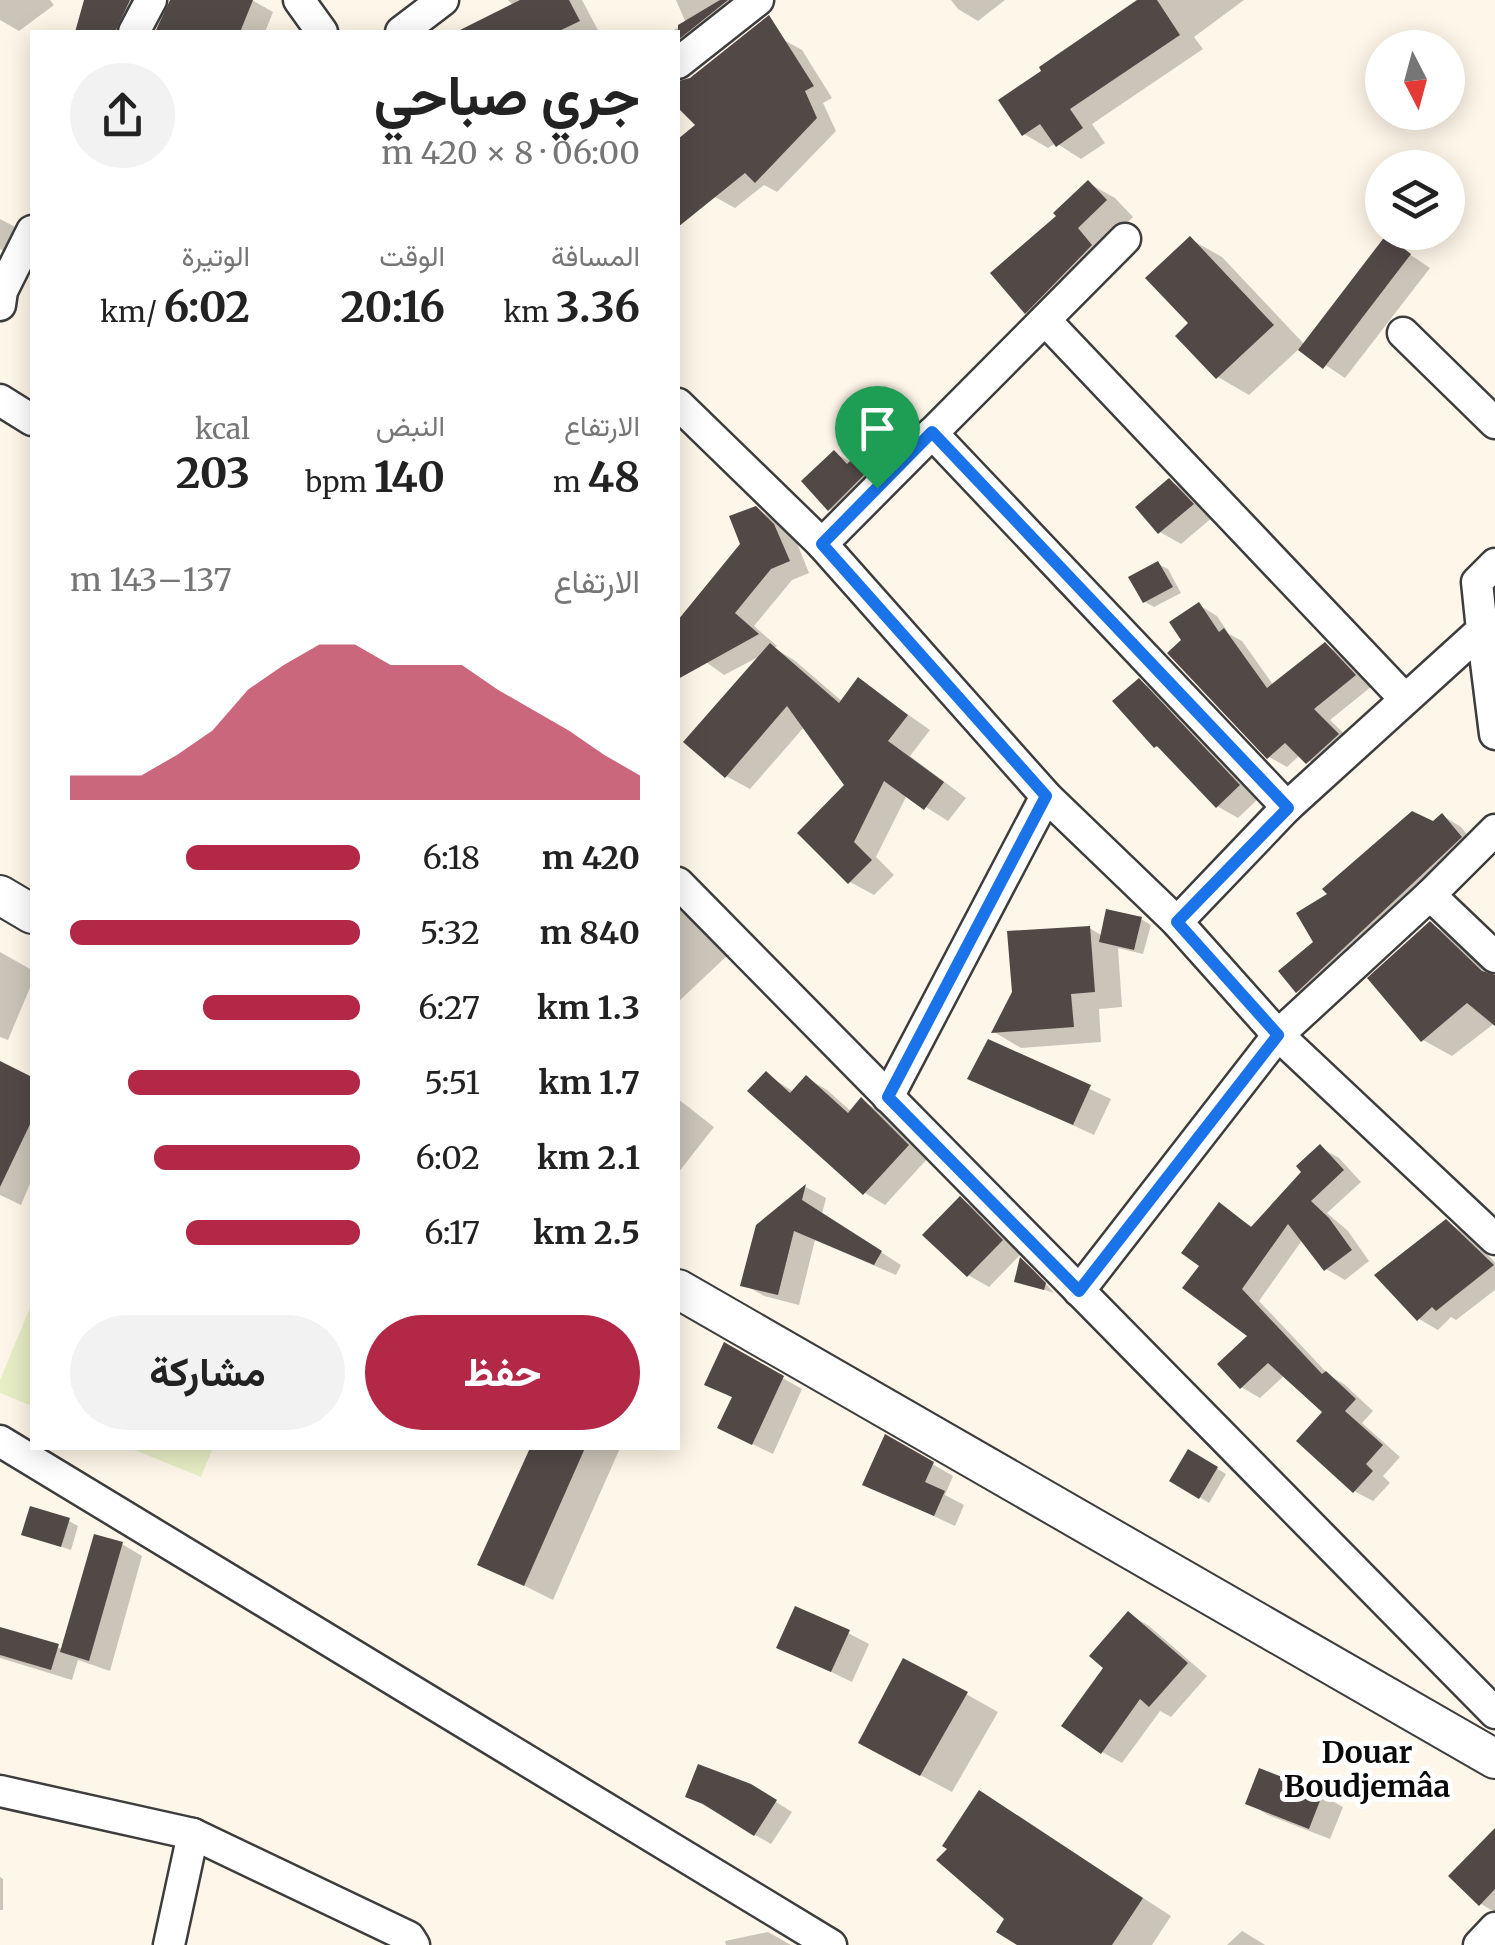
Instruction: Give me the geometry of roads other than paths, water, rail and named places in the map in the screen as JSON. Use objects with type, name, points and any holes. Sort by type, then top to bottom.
[{"type":"street","points":[[135,30],[151,0]]},
{"type":"street","points":[[404,30],[443,0]]},
{"type":"street","points":[[680,61],[758,0]]},
{"type":"street","points":[[1,295],[30,236]]},
{"type":"street","points":[[822,544],[1125,239]]},
{"type":"street","points":[[1044,320],[1404,698]]},
{"type":"street","points":[[1403,333],[1495,422]]},
{"type":"street","points":[[0,400],[30,419]]},
{"type":"street","points":[[680,408],[822,544],[1046,796],[1177,922],[1278,1035],[1495,1239]]},
{"type":"street","points":[[932,432],[1288,808]]},
{"type":"street","points":[[1495,564],[1477,582],[1495,734]]},
{"type":"street","points":[[1177,922],[1288,808],[1482,630]]},
{"type":"street","points":[[888,1097],[1046,796]]},
{"type":"street","points":[[1079,1291],[1278,1035],[1495,830]]},
{"type":"street","points":[[680,885],[1495,1713]]},
{"type":"street","points":[[1430,894],[1495,957]]},
{"type":"street","points":[[0,895],[30,913]]},
{"type":"street","points":[[680,1290],[1495,1759]]},
{"type":"street","points":[[0,1442],[830,1945]]},
{"type":"street","points":[[0,1791],[193,1834],[409,1937],[414,1945]]},
{"type":"street","points":[[169,1945],[193,1834]]},
{"type":"street","points":[[1479,1945],[1495,1928]]},
{"type":"district","name":"Douar Boudjemâa","points":[[1367,1769]]}]
